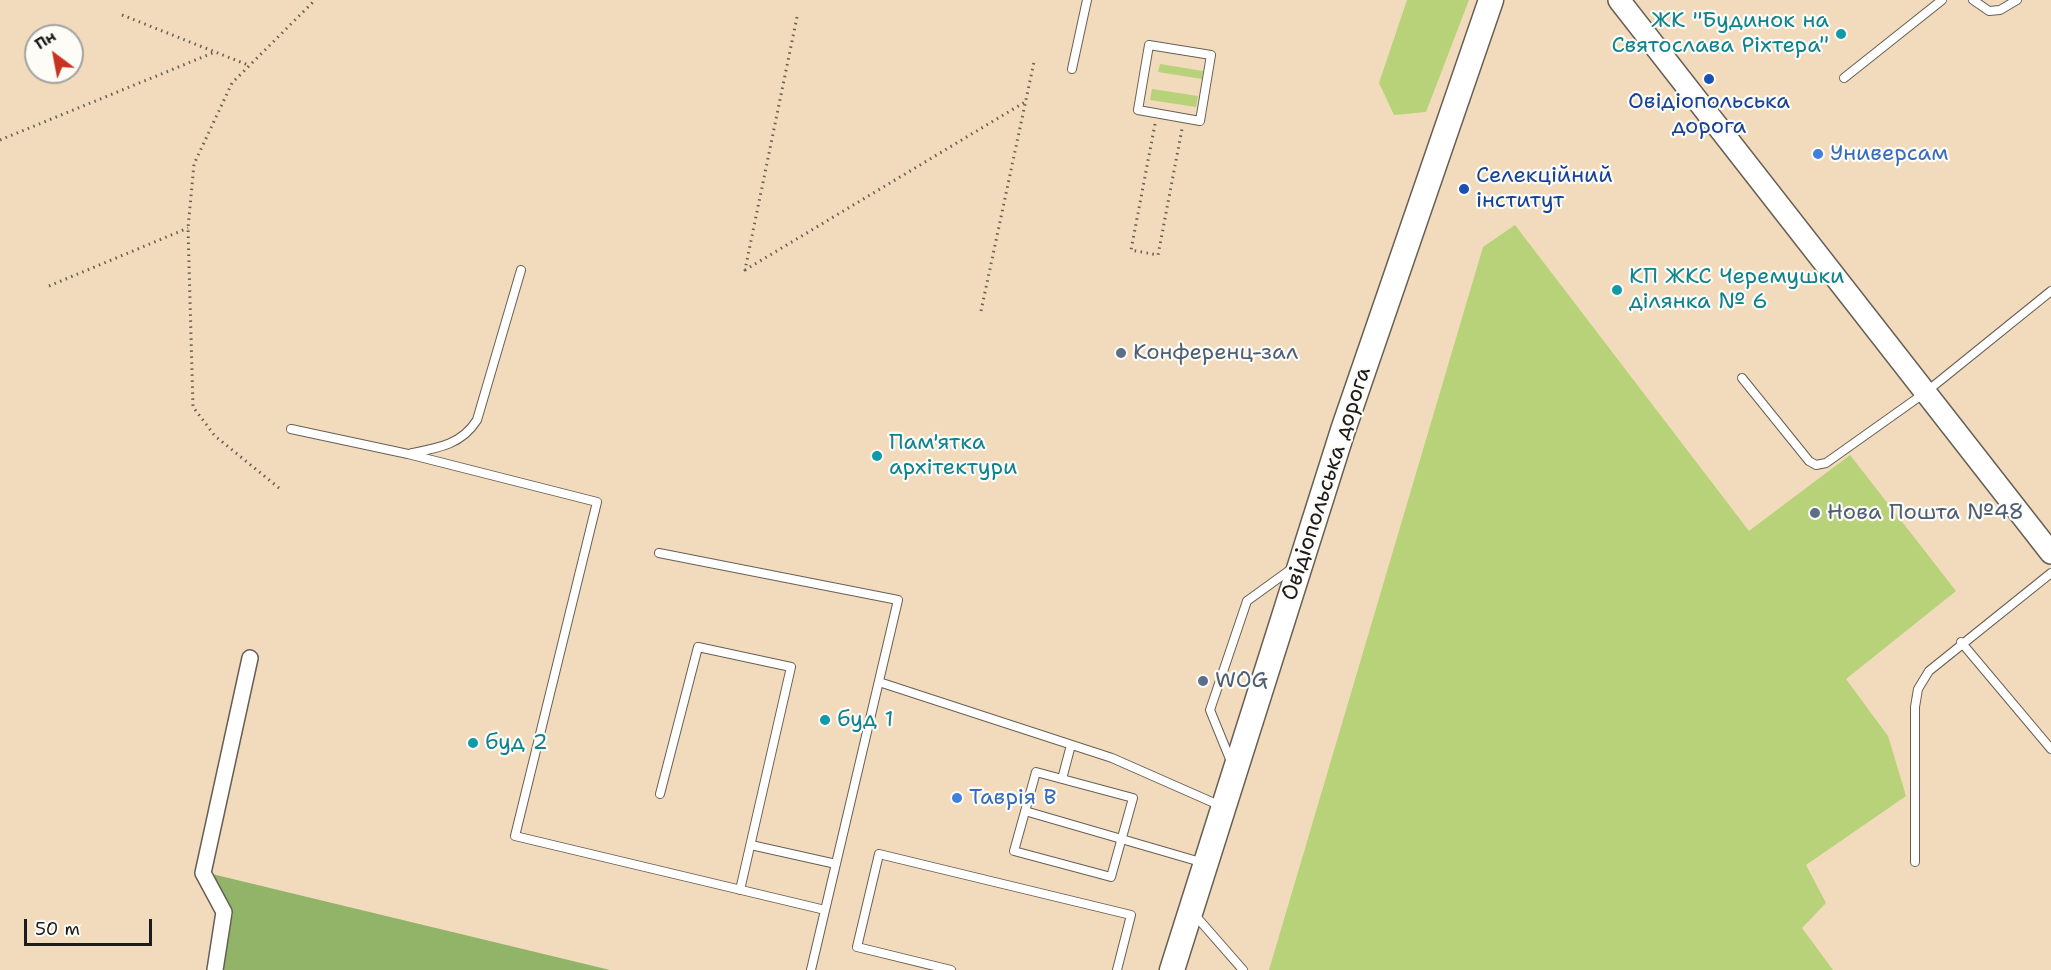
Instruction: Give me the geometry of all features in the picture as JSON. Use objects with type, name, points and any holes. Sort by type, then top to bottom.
[{"type":"main road","points":[[1619,0],[2051,553]]},
{"type":"main road","name":"Овідіопольська дорога","points":[[1172,970],[1347,419],[1492,1]]},
{"type":"street","points":[[215,970],[224,912],[203,873],[250,658]]},
{"type":"lane","points":[[1072,69],[1087,0]]},
{"type":"lane","points":[[1844,78],[1942,0]]},
{"type":"lane","points":[[1973,0],[1989,11],[2000,10],[2017,0]]},
{"type":"lane","points":[[1149,45],[1211,55],[1200,121],[1184,118],[1138,110],[1149,45]]},
{"type":"lane","points":[[408,453],[445,446],[471,431],[477,420],[521,270]]},
{"type":"lane","points":[[1742,378],[1809,461],[1816,465],[1826,463],[1926,392],[2051,291]]},
{"type":"lane","points":[[291,429],[408,453],[597,502],[515,836],[825,910]]},
{"type":"lane","points":[[659,553],[898,600],[811,970]]},
{"type":"lane","points":[[1235,772],[1210,710],[1246,600],[1302,560]]},
{"type":"lane","points":[[1915,862],[1915,707],[1918,689],[1929,671],[1961,642],[2051,573]]},
{"type":"lane","points":[[1961,642],[2051,749]]},
{"type":"lane","points":[[660,794],[698,647],[791,667],[740,890]]},
{"type":"lane","points":[[879,682],[1112,758],[1224,808]]},
{"type":"lane","points":[[1062,779],[1071,745]]},
{"type":"lane","points":[[1036,772],[1062,779],[1133,798],[1111,877],[1014,851],[1036,772]]},
{"type":"lane","points":[[1025,812],[1206,863]]},
{"type":"lane","points":[[751,845],[836,864]]},
{"type":"lane","points":[[951,970],[857,947],[879,854],[1131,915],[1117,970]]},
{"type":"lane","points":[[1191,910],[1243,970]]},
{"type":"path","points":[[279,488],[215,436],[193,407],[188,228],[194,164],[232,83],[315,0]]},
{"type":"path","points":[[122,15],[248,65]]},
{"type":"path","points":[[797,17],[745,270],[1025,102]]},
{"type":"path","points":[[0,140],[215,52]]},
{"type":"path","points":[[981,311],[1034,62]]},
{"type":"path","points":[[1157,113],[1131,250],[1158,255],[1184,118]]},
{"type":"path","points":[[49,286],[188,228]]},
{"type":"green space","points":[[1407,0],[1469,0],[1426,112],[1394,115],[1379,83]]},
{"type":"green space","points":[[1160,64],[1203,71],[1202,79],[1158,72]]},
{"type":"green space","points":[[1152,89],[1198,96],[1196,107],[1150,100]]},
{"type":"green space","points":[[1515,225],[1749,531],[1850,455],[1956,591],[1846,679],[1888,736],[1906,796],[1806,865],[1826,903],[1802,928],[1833,970],[1269,970],[1483,247]]},
{"type":"green space","points":[[212,874],[610,970],[223,970],[233,912]]},
{"type":"place","name":"ЖК \"Будинок на Святослава Ріхтера\"","points":[[1841,34]]},
{"type":"place","name":"Овідіопольська дорога","points":[[1709,79]]},
{"type":"place","name":"Универсам","points":[[1818,154]]},
{"type":"place","name":"Селекційний інститут","points":[[1464,189]]},
{"type":"place","name":"КП ЖКС Черемушки ділянка № 6","points":[[1617,290]]},
{"type":"place","name":"Конференц-зал","points":[[1121,353]]},
{"type":"place","name":"Пам'ятка архітектури","points":[[877,456]]},
{"type":"place","name":"Нова Пошта №48","points":[[1815,513]]},
{"type":"place","name":"WOG","points":[[1203,681]]},
{"type":"place","name":"буд 1","points":[[825,720]]},
{"type":"place","name":"буд 2","points":[[473,743]]},
{"type":"place","name":"Таврія В","points":[[957,798]]}]
